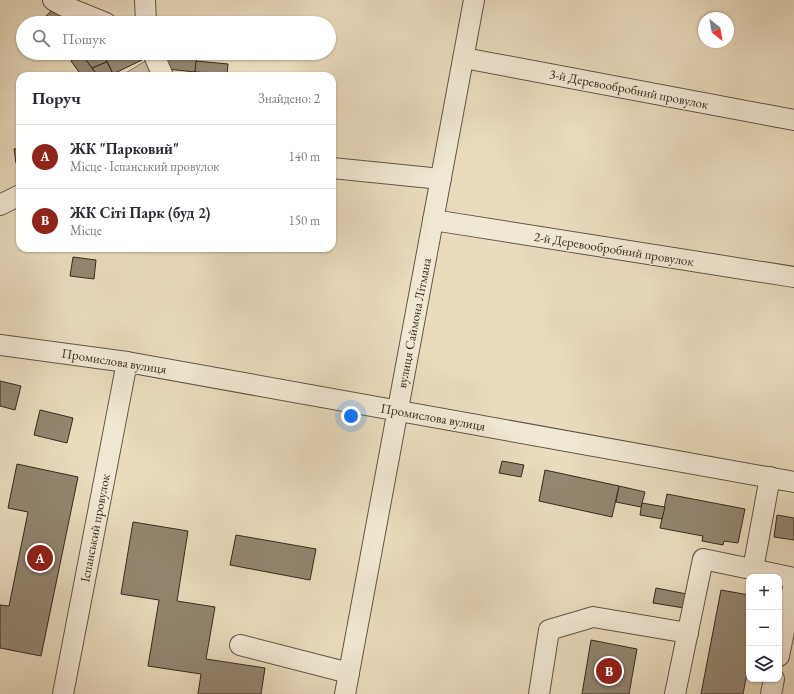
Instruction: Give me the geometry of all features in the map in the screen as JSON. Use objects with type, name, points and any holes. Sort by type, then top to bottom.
[{"type":"street","points":[[53,0],[89,16]]},
{"type":"street","points":[[145,0],[146,16]]},
{"type":"street","name":"вулиця Саймона Літмана","points":[[345,694],[474,0]]},
{"type":"street","name":"3-й Деревообробний провулок","points":[[464,58],[794,120]]},
{"type":"street","points":[[156,60],[161,72]]},
{"type":"street","points":[[336,168],[441,180]]},
{"type":"street","points":[[0,205],[16,197]]},
{"type":"street","name":"2-й Деревообробний провулок","points":[[434,220],[794,277]]},
{"type":"street","name":"Промислова вулиця","points":[[0,345],[127,362],[794,482]]},
{"type":"street","name":"Іспанський провулок","points":[[63,694],[127,362]]},
{"type":"street","points":[[753,569],[770,478]]},
{"type":"street","points":[[675,694],[703,559],[794,578]]},
{"type":"street","points":[[781,646],[794,582]]},
{"type":"street","points":[[539,694],[550,630],[593,617],[688,633]]},
{"type":"street","points":[[240,645],[349,673]]},
{"type":"street","points":[[771,694],[773,682]]},
{"type":"shaded area","points":[[147,60],[153,72],[127,72]]},
{"type":"building","points":[[54,8],[63,16],[46,16]]},
{"type":"building","points":[[86,60],[95,72],[79,72],[71,61]]},
{"type":"building","points":[[86,60],[106,60],[107,62],[92,68]]},
{"type":"building","points":[[106,60],[142,60],[117,72],[112,72]]},
{"type":"building","points":[[168,60],[197,60],[195,72],[167,69]]},
{"type":"building","points":[[196,61],[228,64],[227,72],[195,72]]},
{"type":"building","points":[[107,62],[112,72],[95,72],[92,68]]},
{"type":"building","points":[[14,149],[16,149],[16,163]]},
{"type":"building","points":[[73,257],[96,260],[94,279],[70,276]]},
{"type":"building","points":[[0,381],[21,386],[15,410],[0,406]]},
{"type":"building","points":[[40,410],[73,418],[67,443],[34,435]]},
{"type":"building","points":[[502,461],[524,465],[521,477],[499,473]]},
{"type":"building","points":[[17,464],[78,477],[41,656],[0,648],[0,605],[9,606],[28,512],[8,508]]},
{"type":"building","points":[[545,470],[619,486],[612,517],[539,501]]},
{"type":"building","points":[[619,486],[645,492],[641,507],[616,502]]},
{"type":"building","points":[[667,494],[745,509],[738,543],[724,541],[723,545],[702,541],[703,536],[660,528]]},
{"type":"building","points":[[642,503],[665,507],[662,519],[640,515]]},
{"type":"building","points":[[777,515],[794,518],[794,540],[774,537]]},
{"type":"building","points":[[133,522],[188,531],[177,601],[215,607],[206,659],[265,668],[261,694],[198,694],[201,674],[148,666],[159,600],[121,594]]},
{"type":"building","points":[[236,535],[316,549],[310,580],[230,565]]},
{"type":"building","points":[[656,588],[687,594],[684,608],[653,603]]},
{"type":"building","points":[[721,590],[746,594],[746,678],[743,694],[701,694]]},
{"type":"building","points":[[591,640],[637,649],[629,694],[582,694]]},
{"type":"place","name":"ЖК \"Парковий\"","points":[[40,558]]},
{"type":"place","name":"ЖК Сіті Парк (буд 2)","points":[[609,671]]}]
